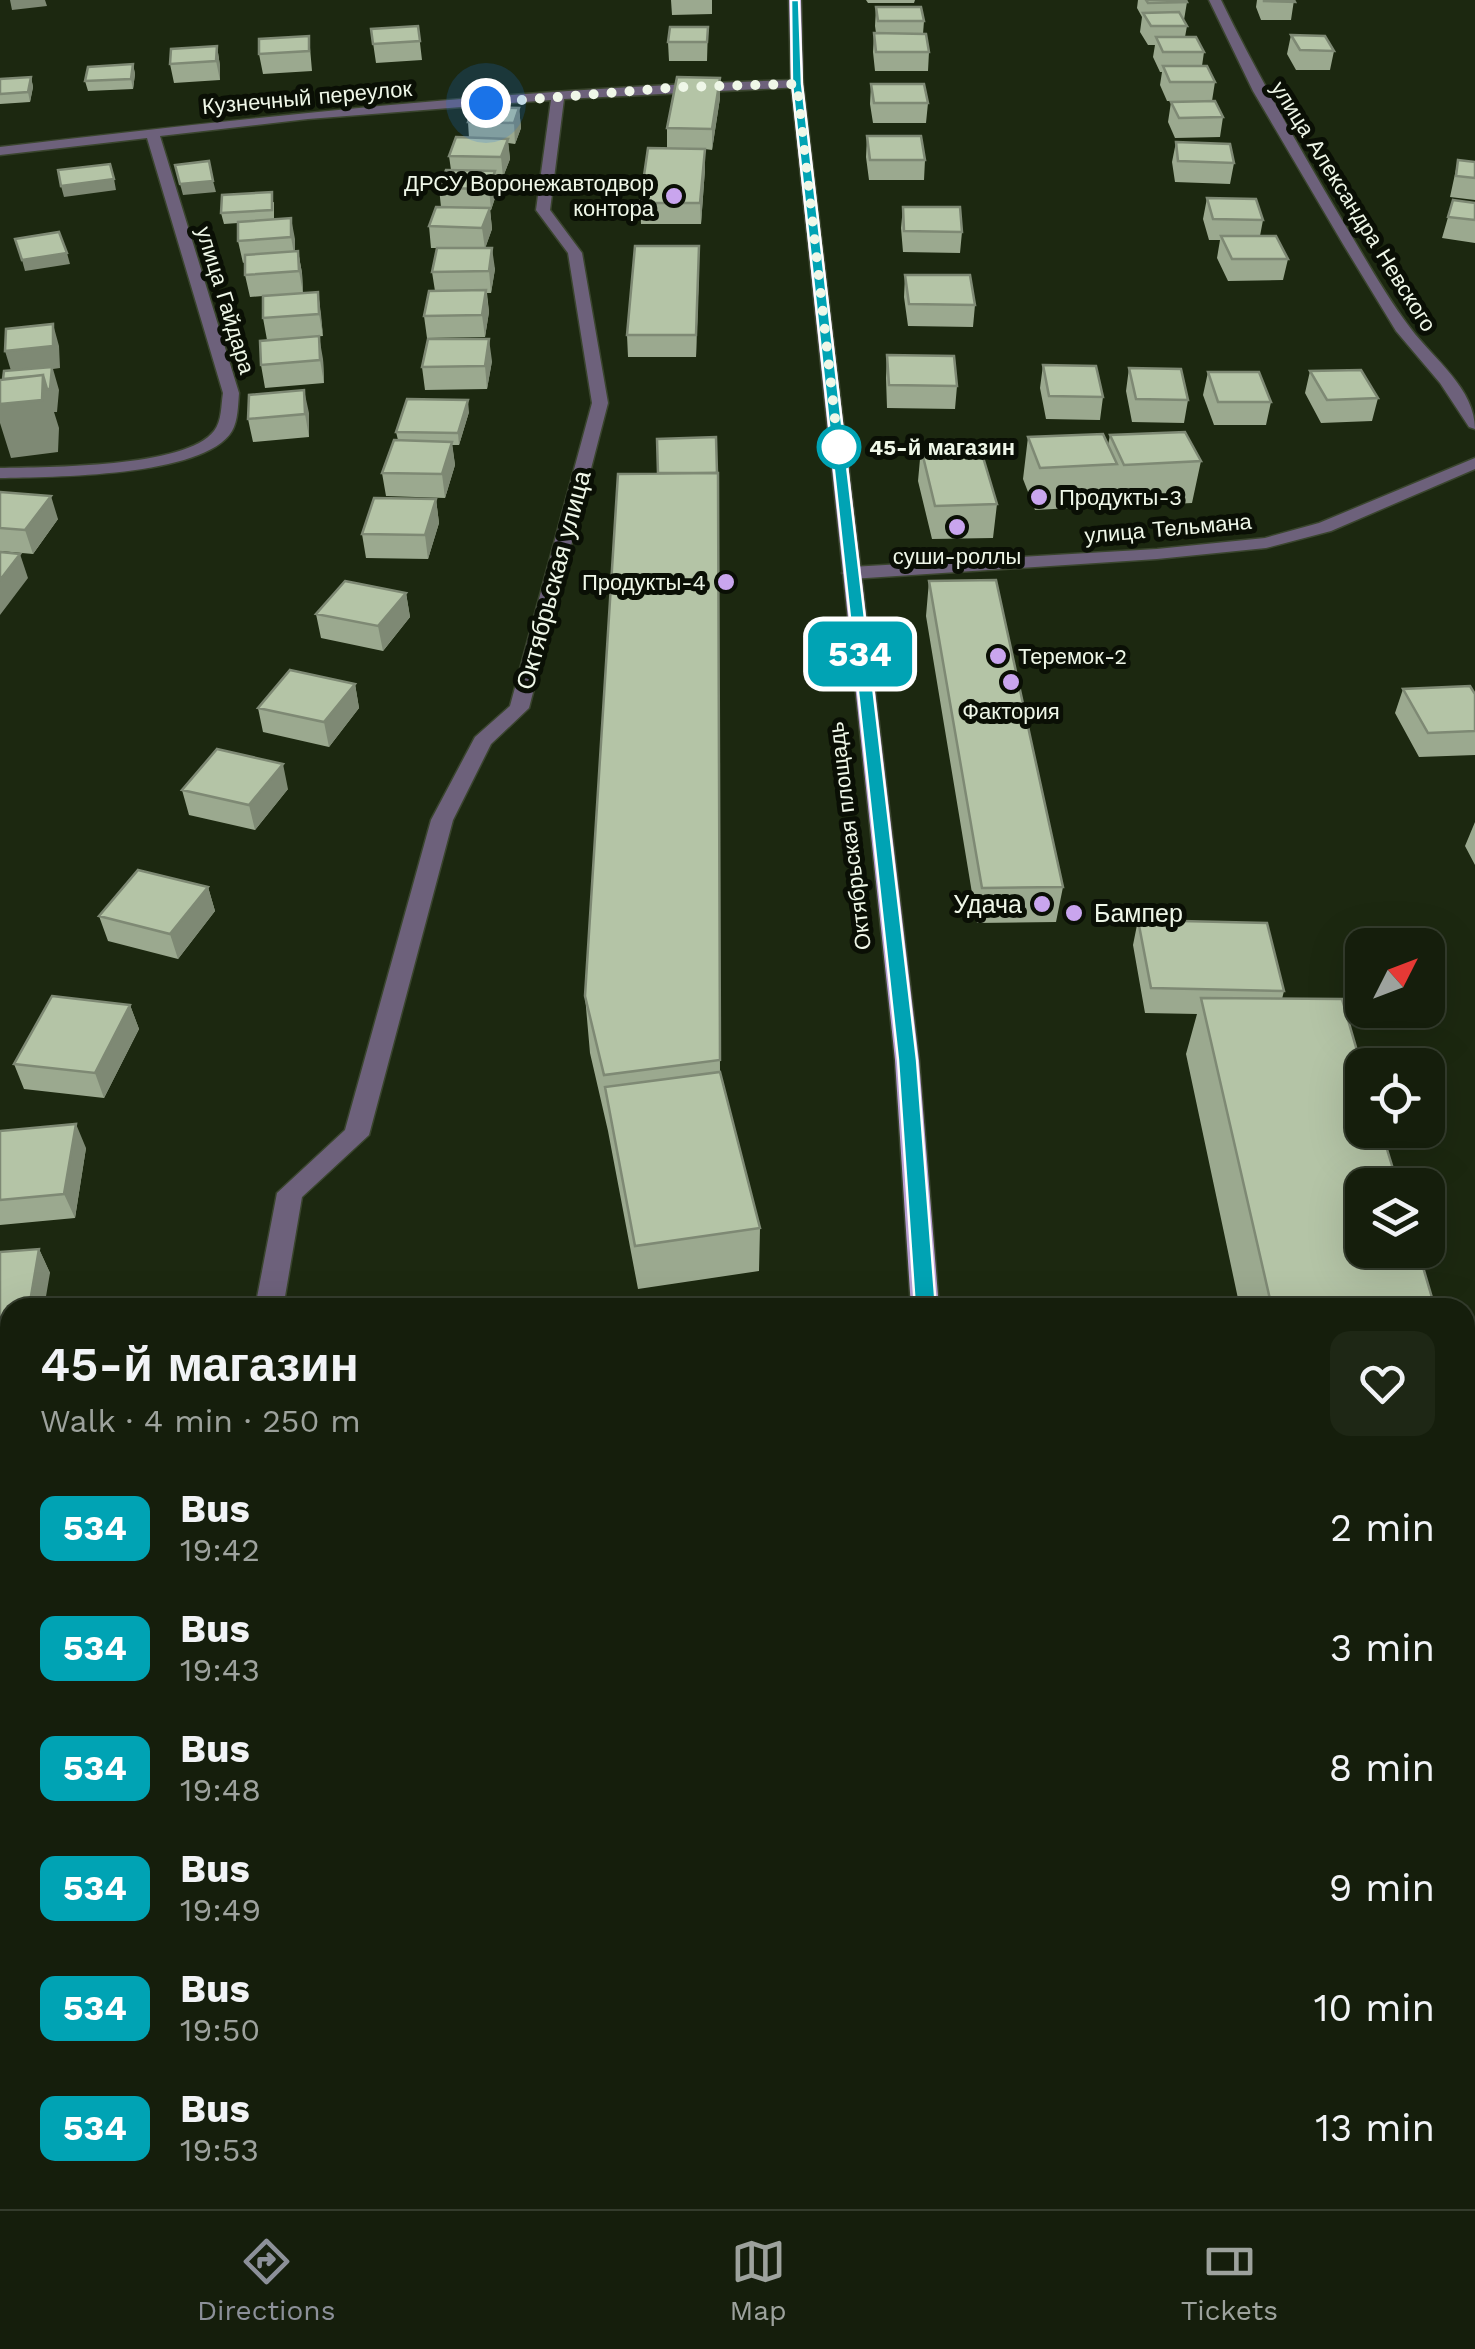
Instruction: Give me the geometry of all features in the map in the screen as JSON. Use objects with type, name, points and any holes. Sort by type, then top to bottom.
[{"type":"main road","name":"Октябрьская площадь","points":[[795,0],[797,84],[907,1060],[925,1298]]},
{"type":"street","name":"улица Александра Невского","points":[[1216,0],[1259,91],[1404,332],[1446,380],[1475,424]]},
{"type":"street","name":"Кузнечный переулок","points":[[0,150],[308,115],[681,87],[797,84]]},
{"type":"street","name":"Октябрьская улица","points":[[271,1298],[290,1193],[356,1135],[442,820],[482,741],[519,708],[600,403],[575,254],[543,210],[558,98]]},
{"type":"street","name":"улица Гайдара","points":[[0,474],[86,470],[176,458],[210,446],[225,431],[231,393],[152,132]]},
{"type":"street","points":[[1454,472],[1475,433]]},
{"type":"street","name":"улица Тельмана","points":[[851,573],[1157,554],[1266,543],[1325,527],[1475,464]]},
{"type":"building","points":[[1146,0],[1186,0],[1187,2],[1148,3]]},
{"type":"building","points":[[876,7],[921,7],[924,21],[878,21]]},
{"type":"building","points":[[1179,12],[1187,26],[1151,26],[1143,13]]},
{"type":"building","points":[[418,26],[420,41],[373,44],[371,29]]},
{"type":"building","points":[[670,27],[708,27],[707,42],[668,42]]},
{"type":"building","points":[[874,33],[926,34],[929,52],[876,52]]},
{"type":"building","points":[[1291,35],[1325,36],[1334,51],[1300,50]]},
{"type":"building","points":[[309,36],[309,51],[259,54],[259,39]]},
{"type":"building","points":[[1156,37],[1196,37],[1204,52],[1163,52]]},
{"type":"building","points":[[217,46],[216,61],[170,64],[171,49]]},
{"type":"building","points":[[133,64],[131,79],[85,81],[88,67]]},
{"type":"building","points":[[1163,66],[1207,66],[1215,82],[1170,82]]},
{"type":"building","points":[[31,77],[28,92],[0,94],[0,79]]},
{"type":"building","points":[[677,77],[720,78],[712,129],[667,128]]},
{"type":"building","points":[[871,84],[924,84],[928,103],[874,103]]},
{"type":"building","points":[[1215,101],[1223,117],[1179,118],[1171,102]]},
{"type":"building","points":[[473,107],[519,108],[514,123],[468,122]]},
{"type":"building","points":[[867,136],[921,136],[925,160],[870,160]]},
{"type":"building","points":[[456,137],[508,139],[501,157],[449,156]]},
{"type":"building","points":[[1176,142],[1230,144],[1234,163],[1178,161]]},
{"type":"building","points":[[648,148],[705,149],[700,203],[640,203]]},
{"type":"building","points":[[1458,160],[1475,162],[1475,178],[1456,176]]},
{"type":"building","points":[[209,161],[213,181],[180,184],[175,165]]},
{"type":"building","points":[[110,164],[114,179],[61,186],[58,170]]},
{"type":"building","points":[[446,170],[495,171],[489,189],[439,188]]},
{"type":"building","points":[[272,192],[272,210],[221,213],[222,195]]},
{"type":"building","points":[[1207,198],[1256,199],[1263,220],[1213,219]]},
{"type":"building","points":[[1453,200],[1475,203],[1475,220],[1448,217]]},
{"type":"building","points":[[436,207],[490,208],[482,228],[429,226]]},
{"type":"building","points":[[903,207],[960,207],[962,232],[904,231]]},
{"type":"building","points":[[291,218],[291,237],[238,241],[238,222]]},
{"type":"building","points":[[59,232],[67,253],[22,260],[15,239]]},
{"type":"building","points":[[1221,236],[1276,236],[1288,259],[1232,259]]},
{"type":"building","points":[[635,246],[699,246],[696,335],[627,335]]},
{"type":"building","points":[[437,248],[492,248],[489,271],[432,272]]},
{"type":"building","points":[[298,251],[299,271],[245,275],[245,255]]},
{"type":"building","points":[[905,275],[970,275],[975,305],[909,304]]},
{"type":"building","points":[[486,290],[482,315],[424,316],[429,291]]},
{"type":"building","points":[[318,292],[319,314],[263,318],[263,296]]},
{"type":"building","points":[[53,324],[53,346],[5,351],[6,329]]},
{"type":"building","points":[[319,336],[320,360],[261,365],[260,341]]},
{"type":"building","points":[[428,339],[489,339],[485,366],[422,367]]},
{"type":"building","points":[[887,355],[954,356],[957,386],[889,385]]},
{"type":"building","points":[[1043,365],[1096,366],[1103,397],[1049,396]]},
{"type":"building","points":[[52,367],[50,389],[43,375],[3,379],[4,371]]},
{"type":"building","points":[[1129,368],[1181,369],[1188,400],[1136,399]]},
{"type":"building","points":[[1361,370],[1378,398],[1327,400],[1310,371]]},
{"type":"building","points":[[1208,372],[1259,372],[1271,402],[1218,402]]},
{"type":"building","points":[[43,375],[42,400],[0,404],[0,380]]},
{"type":"building","points":[[304,390],[305,414],[248,419],[249,395]]},
{"type":"building","points":[[407,399],[468,400],[458,433],[396,432]]},
{"type":"building","points":[[1185,432],[1201,461],[1124,465],[1110,435]]},
{"type":"building","points":[[1103,434],[1117,464],[1040,468],[1028,437]]},
{"type":"building","points":[[716,437],[717,473],[658,473],[657,439]]},
{"type":"building","points":[[394,440],[452,442],[442,474],[382,473]]},
{"type":"building","points":[[980,447],[997,504],[935,506],[921,448]]},
{"type":"building","points":[[718,473],[720,1060],[604,1075],[585,996],[618,474]]},
{"type":"building","points":[[0,492],[51,496],[25,530],[0,528]]},
{"type":"building","points":[[374,498],[436,499],[425,535],[362,534]]},
{"type":"building","points":[[0,552],[20,554],[0,580]]},
{"type":"building","points":[[996,580],[1063,887],[982,888],[929,581]]},
{"type":"building","points":[[345,581],[406,593],[378,626],[316,614]]},
{"type":"building","points":[[290,670],[355,684],[324,722],[258,708]]},
{"type":"building","points":[[1470,686],[1475,694],[1475,731],[1428,733],[1403,689]]},
{"type":"building","points":[[217,749],[283,764],[249,805],[182,790]]},
{"type":"building","points":[[138,870],[208,887],[170,934],[99,916]]},
{"type":"building","points":[[1138,920],[1267,923],[1284,991],[1151,988]]},
{"type":"building","points":[[52,996],[130,1005],[95,1073],[14,1064]]},
{"type":"building","points":[[1201,998],[1342,999],[1345,1028],[1350,1028],[1356,1048],[1345,1048],[1345,1148],[1387,1148],[1393,1168],[1345,1168],[1345,1268],[1423,1268],[1432,1298],[1270,1298]]},
{"type":"building","points":[[720,1072],[760,1228],[635,1246],[605,1087]]},
{"type":"building","points":[[76,1124],[64,1194],[0,1200],[0,1131]]},
{"type":"building","points":[[39,1249],[31,1298],[0,1298],[0,1252]]},
{"type":"bus line","name":"534","points":[[795,0],[797,84],[907,1060],[925,1298]]},
{"type":"place","name":"ДРСУ Воронежавтодвор контора","points":[[674,196]]},
{"type":"place","name":"45-й магазин","points":[[839,447]]},
{"type":"place","name":"Продукты-3","points":[[1039,497]]},
{"type":"place","name":"суши-роллы","points":[[957,527]]},
{"type":"place","name":"Продукты-4","points":[[726,582]]},
{"type":"place","name":"Теремок-2","points":[[998,656]]},
{"type":"place","name":"Фактория","points":[[1011,682]]},
{"type":"place","name":"Удача","points":[[1042,904]]},
{"type":"place","name":"Бампер","points":[[1074,913]]},
{"type":"route","points":[[486,103],[681,87],[797,84],[839,454],[839,447]]}]
